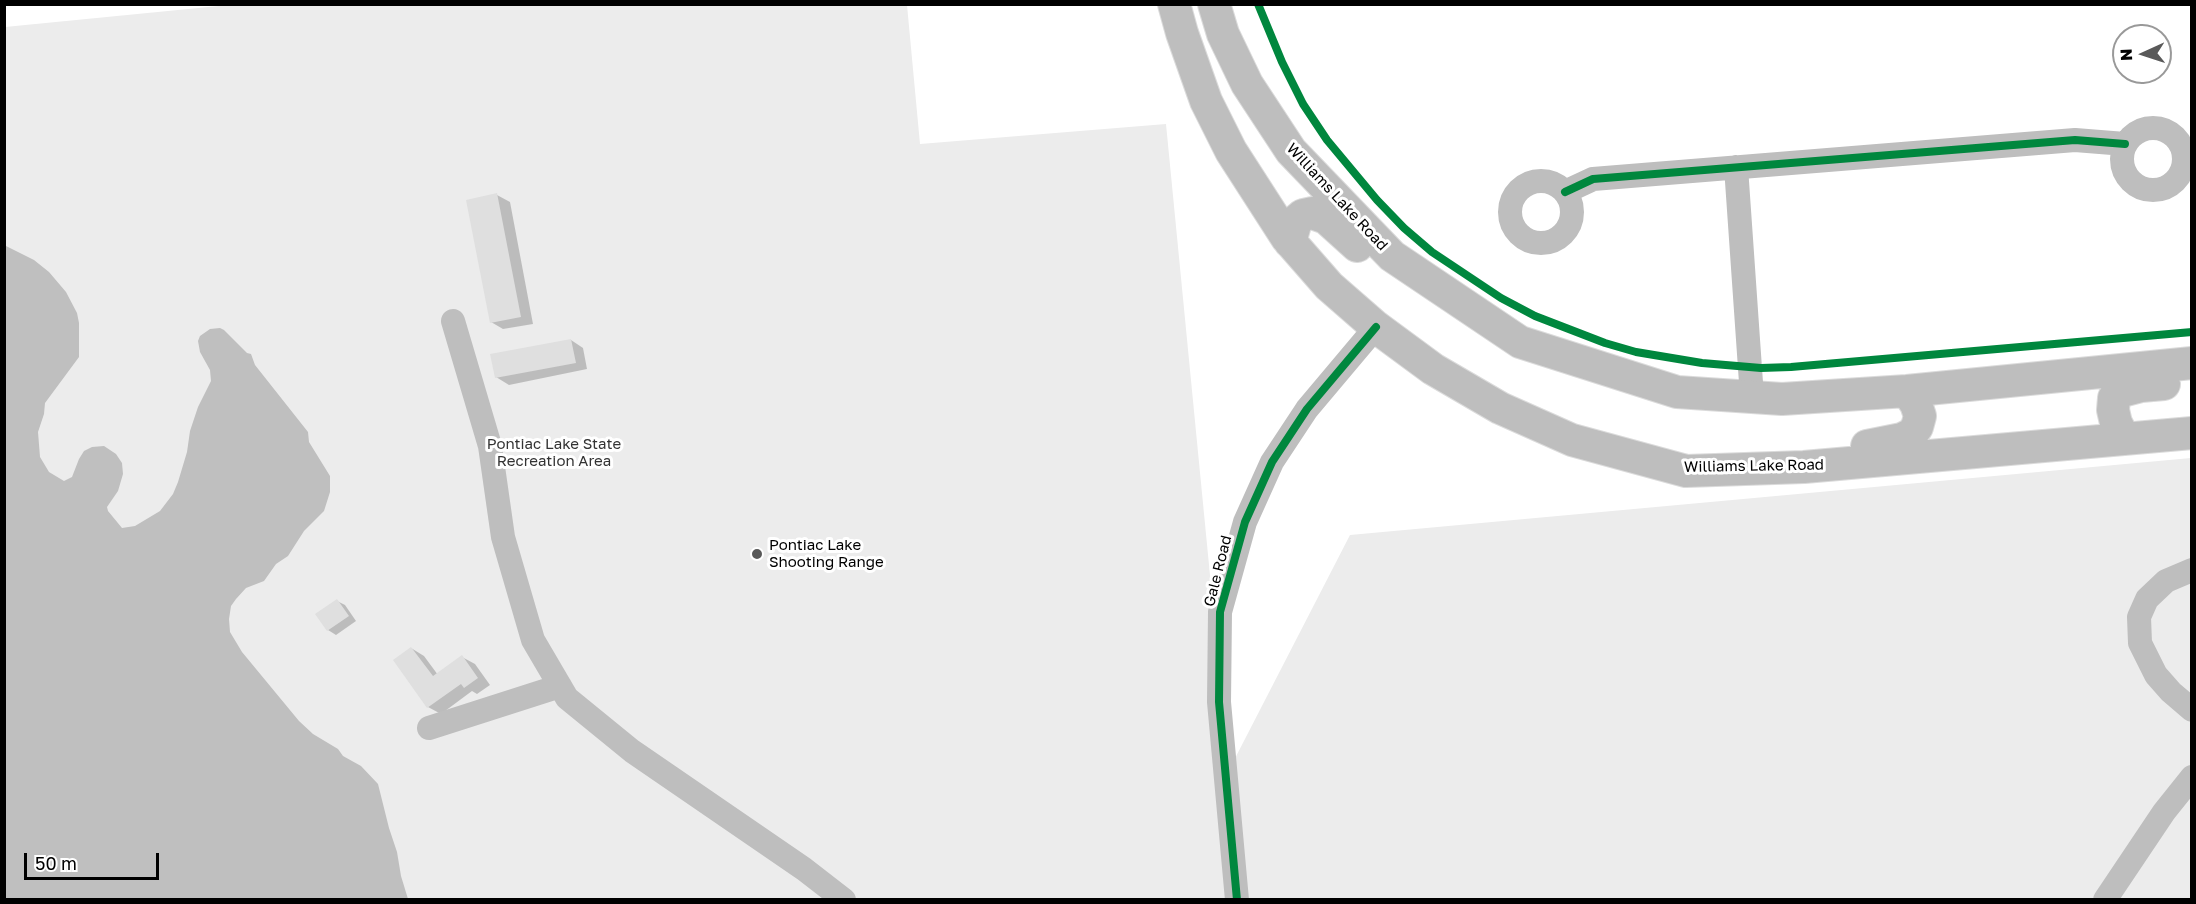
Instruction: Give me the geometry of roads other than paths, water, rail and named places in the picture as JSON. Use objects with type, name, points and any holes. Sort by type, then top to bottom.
[{"type":"main road","name":"Williams Lake Road","points":[[1174,4],[1202,88],[1231,152],[1290,242],[1329,286],[1376,327],[1433,369],[1500,408],[1572,440],[1686,471],[1804,467],[2192,433]]},
{"type":"main road","name":"Williams Lake Road","points":[[1214,4],[1222,34],[1242,74],[1291,151],[1392,256],[1520,342],[1677,392],[1782,399],[1907,391],[2192,363]]},
{"type":"main road","points":[[1202,88],[1212,78],[1225,72],[1242,74]]},
{"type":"main road","points":[[1290,242],[1296,221],[1303,215],[1312,213],[1320,215],[1414,296],[1462,303]]},
{"type":"main road","points":[[2124,438],[2116,423],[2113,410],[2114,398],[2122,391],[2141,386],[2192,382]]},
{"type":"main road","points":[[1686,471],[1736,453],[1872,445],[1902,440],[1912,434],[1920,416],[1916,404],[1907,391]]},
{"type":"street","points":[[1565,192],[1593,179],[2075,140],[2125,144]]},
{"type":"street","points":[[1736,167],[1752,397]]},
{"type":"street","points":[[453,321],[490,446],[502,537],[533,640],[567,699],[632,751],[804,868],[844,900]]},
{"type":"street","name":"Gale Road","points":[[1237,900],[1220,702],[1221,612],[1245,522],[1272,462],[1307,409],[1376,327]]},
{"type":"street","points":[[2191,571],[2166,581],[2146,599],[2139,617],[2140,643],[2156,675],[2170,692],[2192,710]]},
{"type":"street","points":[[429,728],[560,686]]},
{"type":"street","points":[[2105,900],[2164,812],[2192,777]]},
{"type":"place","name":"Pontiac Lake Shooting Range","points":[[757,554]]},
{"type":"park label","name":"Pontiac Lake State Recreation Area","points":[[554,452]]}]
